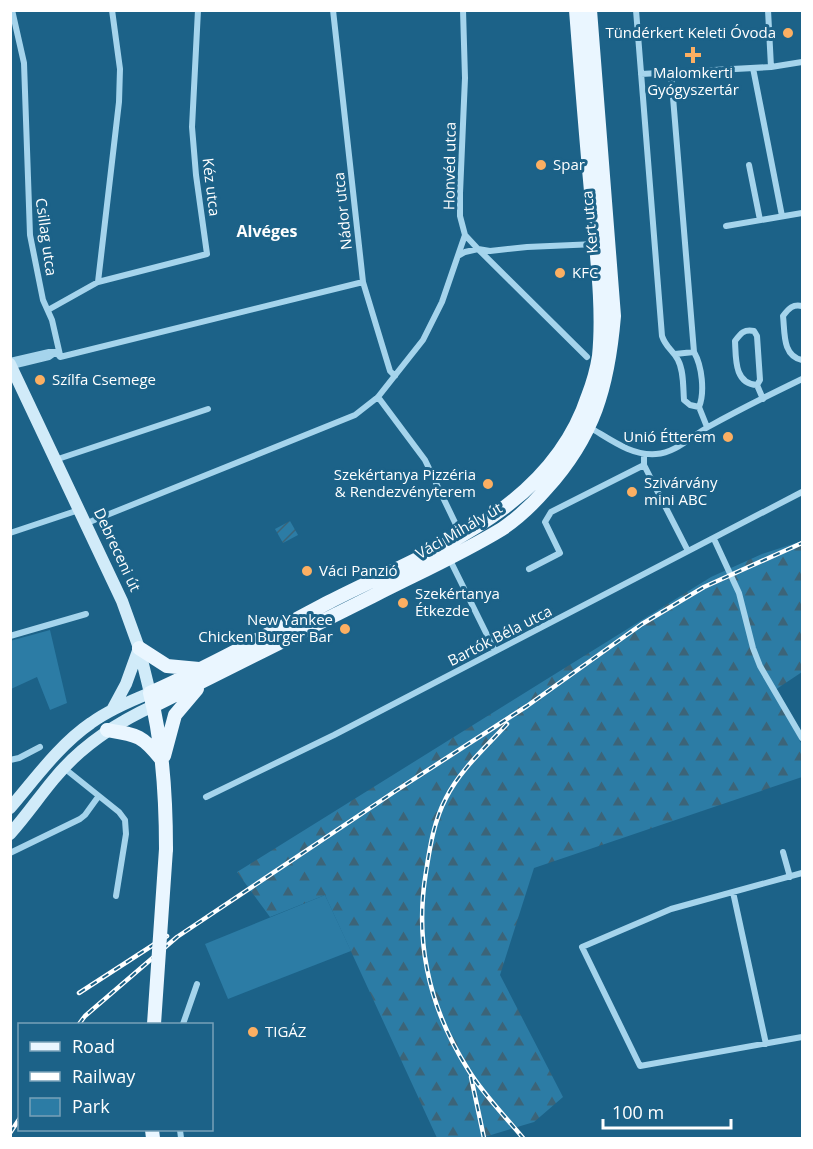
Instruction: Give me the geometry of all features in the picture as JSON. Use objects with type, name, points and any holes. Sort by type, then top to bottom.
[{"type":"main road","name":"Kert utca","points":[[576,10],[602,244]]},
{"type":"main road","name":"Kert utca","points":[[584,423],[599,356],[602,244],[590,10]]},
{"type":"main road","name":"Debreceni út","points":[[11,364],[122,601],[139,648],[151,700],[163,760],[166,796],[166,849],[154,1023]]},
{"type":"main road","name":"Váci Mihály út","points":[[202,675],[498,514],[530,488],[584,423]]},
{"type":"main road","name":"Váci Mihály út","points":[[151,700],[449,557],[504,528],[534,502],[563,470],[584,423]]},
{"type":"main road","points":[[112,710],[126,684],[139,648],[167,666],[202,675]]},
{"type":"main road","name":"Debreceni út","points":[[163,760],[175,715],[202,675]]},
{"type":"main road","points":[[10,808],[70,740],[92,722],[112,710],[151,700]]},
{"type":"main road","points":[[10,834],[64,768],[85,747],[151,700]]},
{"type":"main road","points":[[107,730],[132,734],[146,741],[163,760]]},
{"type":"street","name":"Csillag utca","points":[[12,10],[24,63],[30,235],[43,300],[52,320],[58,355]]},
{"type":"street","points":[[48,310],[98,282],[119,91],[120,69],[112,10]]},
{"type":"street","name":"Kéz utca","points":[[98,282],[207,254],[192,127],[198,10]]},
{"type":"street","name":"Nádor utca","points":[[333,10],[363,282],[390,371],[395,376]]},
{"type":"street","name":"Honvéd utca","points":[[395,376],[423,340],[442,302],[465,235],[460,216],[465,78],[463,10]]},
{"type":"street","points":[[636,10],[662,336],[666,346],[675,354],[680,364],[684,400],[690,405],[699,407]]},
{"type":"street","points":[[768,10],[771,67]]},
{"type":"street","points":[[641,74],[771,67],[802,62]]},
{"type":"street","points":[[753,68],[782,216]]},
{"type":"street","points":[[671,73],[694,352],[699,361],[702,400],[699,407],[707,427]]},
{"type":"street","points":[[749,165],[760,220]]},
{"type":"street","points":[[726,226],[802,213]]},
{"type":"street","points":[[465,235],[587,357]]},
{"type":"street","points":[[458,256],[478,249],[490,251],[602,244]]},
{"type":"street","points":[[11,364],[58,355],[363,282]]},
{"type":"street","points":[[802,306],[790,307],[783,316],[786,347],[795,358],[802,360]]},
{"type":"street","points":[[748,330],[754,331],[757,336],[760,380],[757,385],[747,383],[737,372],[735,341],[741,332],[748,330]]},
{"type":"street","points":[[675,354],[694,352]]},
{"type":"street","points":[[87,523],[355,415],[378,397],[395,376]]},
{"type":"street","points":[[584,423],[629,450],[644,454],[658,454],[670,450],[707,427],[802,379]]},
{"type":"street","points":[[757,385],[763,399]]},
{"type":"street","points":[[378,397],[425,459],[461,536]]},
{"type":"street","points":[[55,460],[208,409]]},
{"type":"street","points":[[644,454],[644,465],[688,551]]},
{"type":"street","points":[[529,569],[560,553],[545,522],[551,512],[644,465]]},
{"type":"street","name":"Bartók Béla utca","points":[[206,797],[334,735],[802,492]]},
{"type":"street","points":[[10,533],[80,509]]},
{"type":"street","points":[[714,539],[739,593],[760,666],[802,738]]},
{"type":"street","points":[[449,557],[495,651]]},
{"type":"street","points":[[10,636],[86,614]]},
{"type":"street","points":[[10,760],[40,747]]},
{"type":"street","points":[[64,768],[119,812],[125,820],[126,834],[116,896]]},
{"type":"street","points":[[10,854],[80,819],[98,797]]},
{"type":"street","points":[[783,852],[790,877]]},
{"type":"street","points":[[802,873],[671,909],[582,947],[640,1066],[802,1037]]},
{"type":"street","points":[[733,892],[766,1044]]},
{"type":"street","points":[[183,1023],[197,984]]},
{"type":"green space","points":[[290,521],[298,535],[283,543],[275,529]]},
{"type":"green space","points":[[802,541],[802,672],[775,690],[802,745],[802,777],[534,868],[500,975],[563,1097],[534,1122],[481,1138],[437,1138],[325,895],[270,917],[237,872],[711,577],[762,554]]},
{"type":"green space","points":[[50,630],[67,703],[50,710],[37,677],[11,689],[10,641]]},
{"type":"green space","points":[[325,895],[351,951],[228,999],[205,944]]},
{"type":"railway","points":[[80,1023],[177,937],[527,706],[642,624],[704,587],[802,543]]},
{"type":"railway","points":[[507,724],[466,768],[452,788],[438,816],[428,862],[422,925],[428,976],[435,1000],[455,1048],[475,1080],[523,1138]]},
{"type":"railway","points":[[79,993],[167,936]]},
{"type":"railway","points":[[471,1077],[484,1138]]},
{"type":"railway","points":[[10,1133],[18,1121]]},
{"type":"place","name":"Tündérkert Keleti Óvoda","points":[[788,33]]},
{"type":"place","name":"Malomkerti Gyógyszertár","points":[[693,55]]},
{"type":"place","name":"Spar","points":[[541,165]]},
{"type":"place","name":"KFC","points":[[560,273]]},
{"type":"place","name":"Szílfa Csemege","points":[[40,380]]},
{"type":"place","name":"Unió Étterem","points":[[728,437]]},
{"type":"place","name":"Szekértanya Pizzéria & Rendezvényterem","points":[[488,484]]},
{"type":"place","name":"Szivárvány mini ABC","points":[[632,492]]},
{"type":"place","name":"Váci Panzió","points":[[307,571]]},
{"type":"place","name":"Szekértanya Étkezde","points":[[403,603]]},
{"type":"place","name":"New Yankee Chicken Burger Bar","points":[[345,629]]},
{"type":"place","name":"TIGÁZ","points":[[253,1032]]},
{"type":"district","name":"Alvéges","points":[[267,231]]}]
